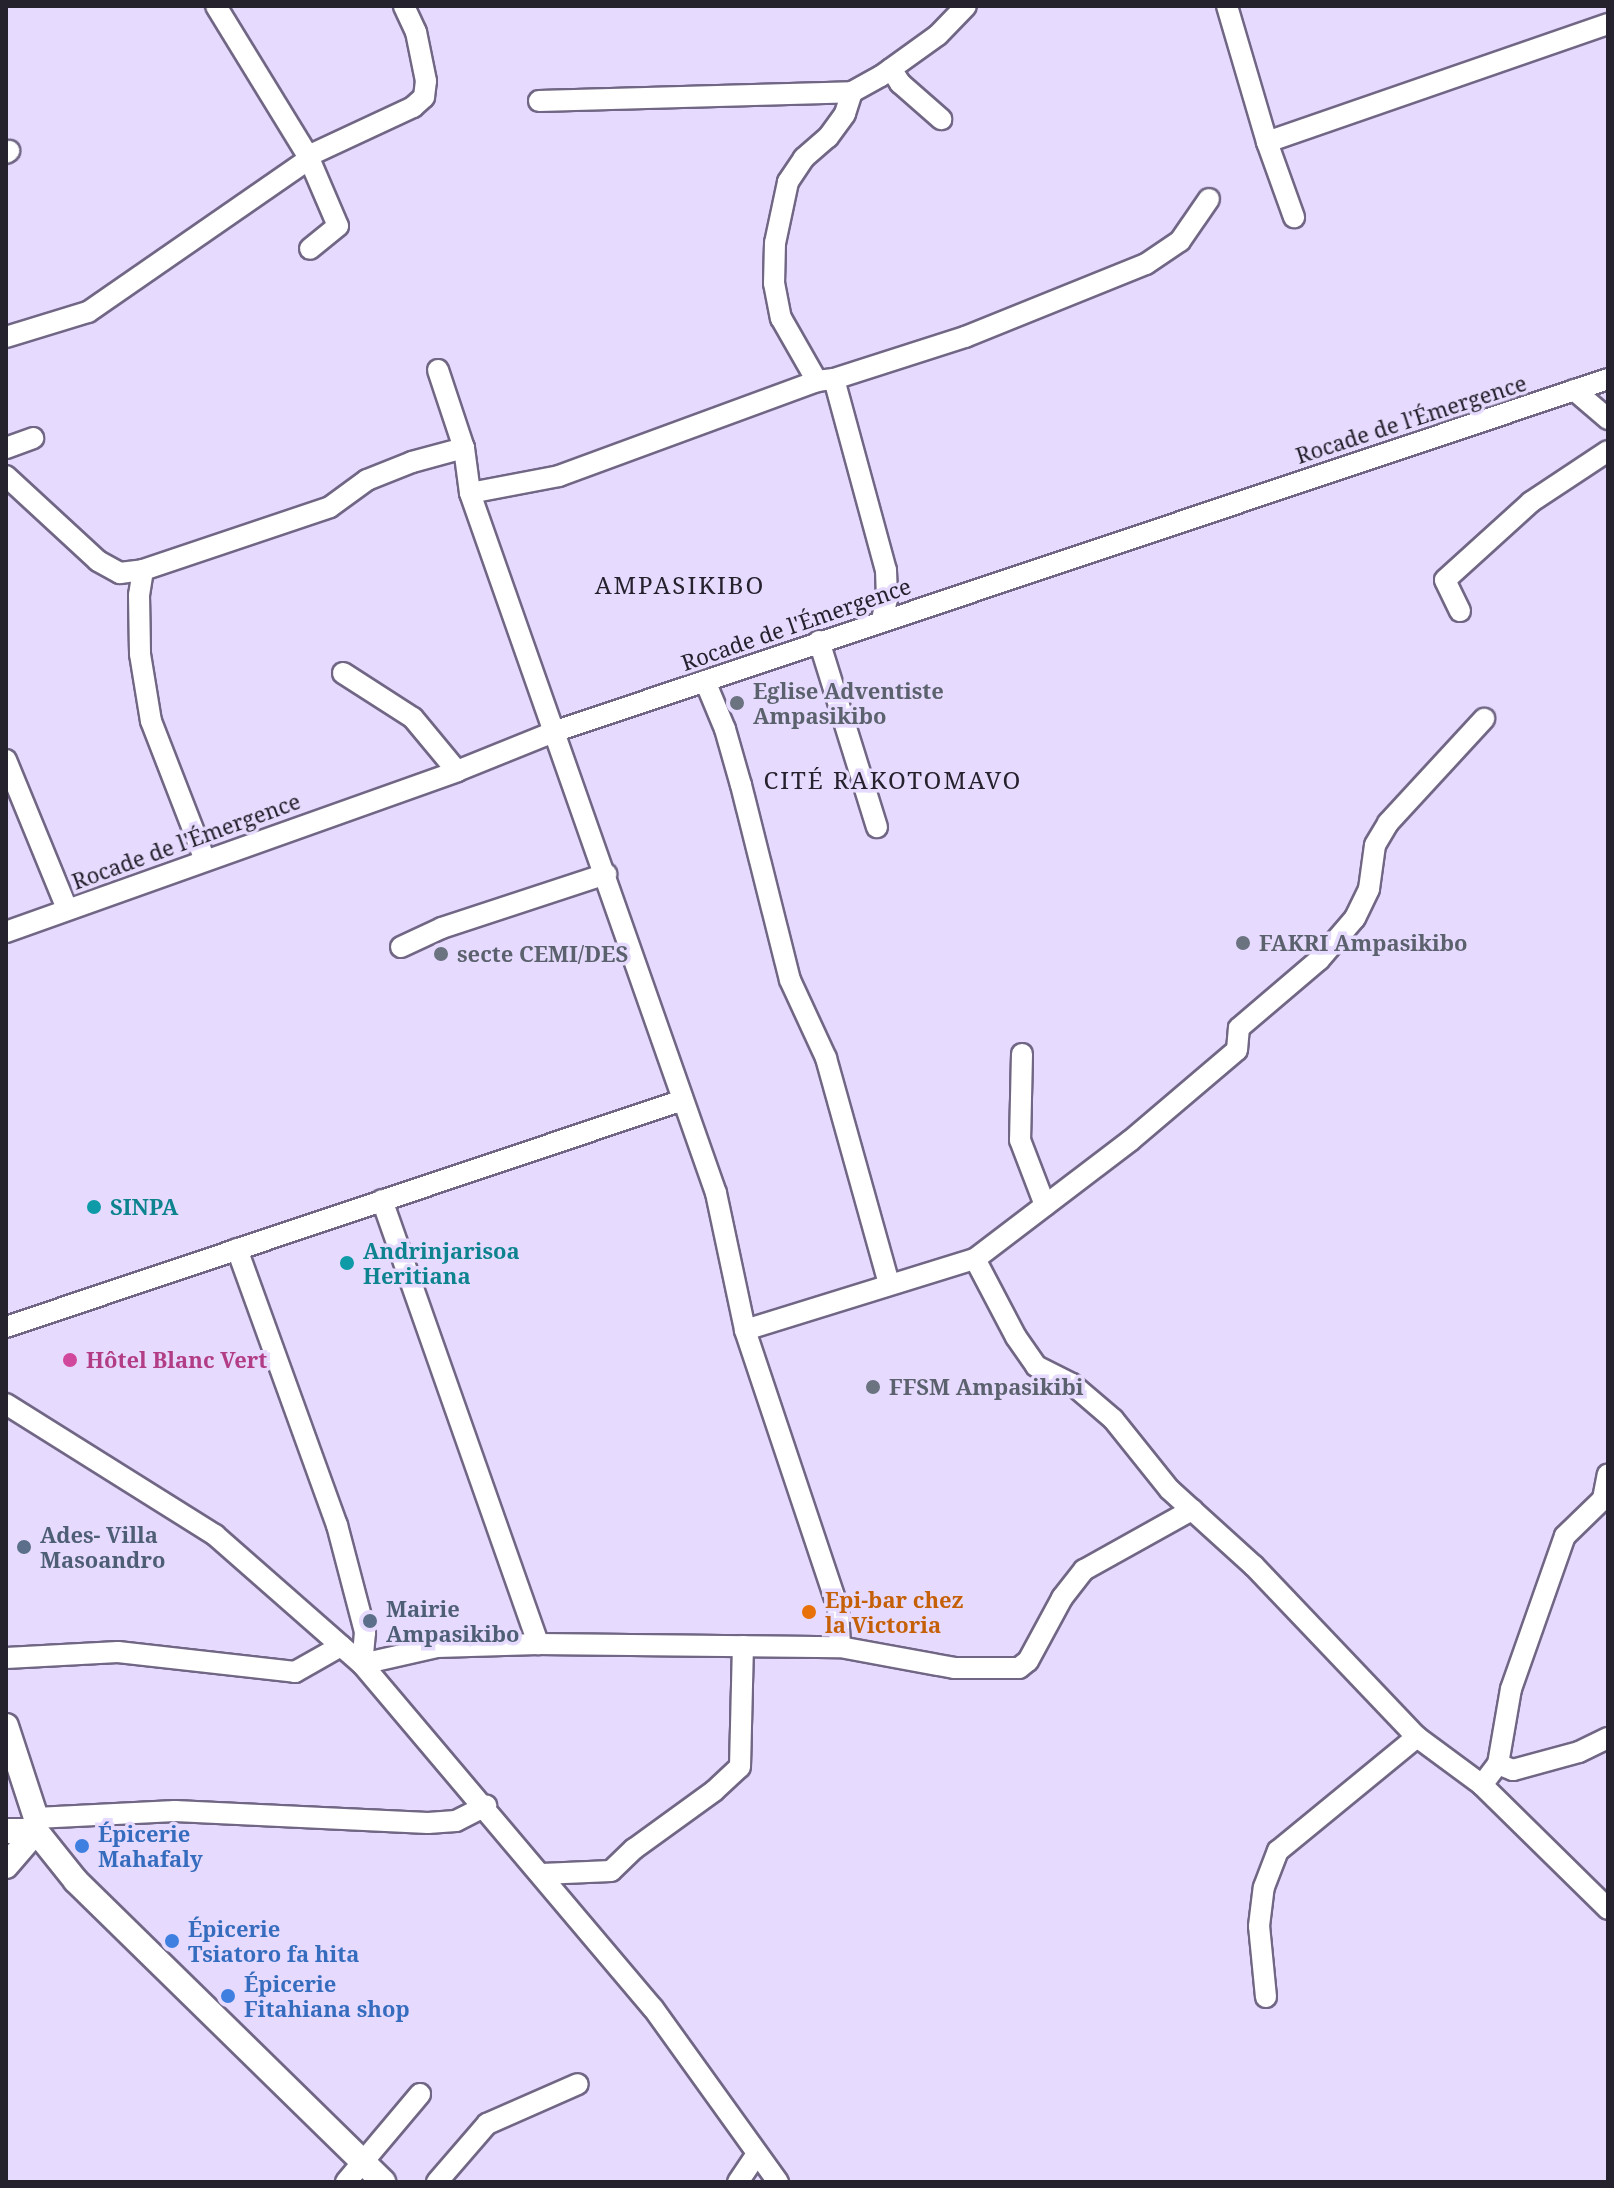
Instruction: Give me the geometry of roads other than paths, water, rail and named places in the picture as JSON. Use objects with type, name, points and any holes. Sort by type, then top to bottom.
[{"type":"main road","points":[[6,1726],[19,1824],[6,1866]]},
{"type":"main road","points":[[19,1824],[354,2172],[383,2182]]},
{"type":"street","points":[[216,6],[308,157],[338,226],[310,249]]},
{"type":"street","points":[[6,337],[88,312],[308,157],[413,107],[424,97],[426,81],[416,32],[404,6]]},
{"type":"street","points":[[539,101],[852,92],[938,35],[966,6]]},
{"type":"street","points":[[1227,6],[1267,142],[1294,217]]},
{"type":"street","points":[[1267,142],[1608,24]]},
{"type":"street","points":[[891,69],[900,83],[941,119]]},
{"type":"street","points":[[852,92],[845,114],[828,137],[804,158],[788,182],[775,243],[774,283],[781,318],[825,380],[886,570],[887,599],[882,619]]},
{"type":"street","points":[[470,493],[559,476],[825,380],[965,337],[1146,264],[1180,241],[1209,199]]},
{"type":"street","points":[[438,370],[464,448],[470,493],[716,1193],[745,1330],[838,1608],[840,1647]]},
{"type":"street","name":"Rocade de l'Émergence","points":[[6,932],[457,771],[556,731],[882,619],[1608,379]]},
{"type":"street","points":[[1574,390],[1608,419]]},
{"type":"street","points":[[6,448],[33,438]]},
{"type":"street","points":[[6,476],[98,561],[120,573],[143,570],[330,507],[367,480],[412,462],[464,448]]},
{"type":"street","points":[[1460,611],[1445,580],[1531,502],[1608,451]]},
{"type":"street","points":[[143,570],[139,595],[140,654],[151,721],[205,860]]},
{"type":"street","points":[[819,641],[877,827]]},
{"type":"street","points":[[343,673],[413,718],[457,771]]},
{"type":"street","points":[[705,681],[725,729],[741,785],[783,955],[826,1058],[889,1283]]},
{"type":"street","points":[[745,1330],[889,1283],[975,1259],[1130,1141],[1237,1050],[1239,1028],[1319,960],[1355,918],[1369,889],[1375,845],[1388,823],[1484,719]]},
{"type":"street","points":[[6,760],[67,909]]},
{"type":"street","points":[[401,947],[442,928],[606,874]]},
{"type":"street","points":[[1022,1054],[1020,1140],[1045,1205]]},
{"type":"street","points":[[6,1327],[683,1100]]},
{"type":"street","points":[[382,1200],[538,1644]]},
{"type":"street","points":[[237,1249],[337,1525],[365,1632],[362,1664]]},
{"type":"street","points":[[975,1259],[1016,1337],[1036,1366],[1072,1384],[1113,1419],[1169,1489],[1254,1566],[1417,1737],[1482,1785],[1608,1909]]},
{"type":"street","points":[[6,1404],[215,1535],[362,1664],[486,1806],[653,2008],[778,2182]]},
{"type":"street","points":[[1482,1785],[1498,1764],[1511,1689],[1565,1536],[1603,1499],[1608,1474]]},
{"type":"street","points":[[362,1664],[437,1647],[538,1644],[840,1647],[954,1668],[1019,1668],[1028,1661],[1062,1598],[1084,1570],[1192,1510]]},
{"type":"street","points":[[6,1658],[118,1652],[295,1672],[341,1646]]},
{"type":"street","points":[[542,1874],[611,1871],[634,1849],[714,1791],[740,1767],[743,1646]]},
{"type":"street","points":[[1266,1997],[1259,1926],[1264,1887],[1278,1851],[1417,1737]]},
{"type":"street","points":[[1498,1764],[1513,1770],[1579,1752],[1608,1738]]},
{"type":"street","points":[[19,1824],[175,1811],[428,1823],[456,1821],[486,1806]]},
{"type":"street","points":[[437,2182],[487,2124],[578,2084]]},
{"type":"street","points":[[354,2172],[420,2094]]},
{"type":"street","points":[[738,2182],[757,2154]]},
{"type":"place","name":"Eglise Adventiste Ampasikibo","points":[[737,703]]},
{"type":"place","name":"FAKRI Ampasikibo","points":[[1243,943]]},
{"type":"place","name":"secte CEMI/DES","points":[[441,954]]},
{"type":"place","name":"SINPA","points":[[94,1207]]},
{"type":"place","name":"Andrinjarisoa Heritiana","points":[[347,1263]]},
{"type":"place","name":"Hôtel Blanc Vert","points":[[70,1360]]},
{"type":"place","name":"FFSM Ampasikibi","points":[[873,1387]]},
{"type":"place","name":"Ades- Villa Masoandro","points":[[24,1547]]},
{"type":"place","name":"Epi-bar chez la Victoria","points":[[809,1612]]},
{"type":"place","name":"Mairie Ampasikibo","points":[[370,1621]]},
{"type":"place","name":"Épicerie Mahafaly","points":[[82,1846]]},
{"type":"place","name":"Épicerie Tsiatoro fa hita","points":[[172,1941]]},
{"type":"place","name":"Épicerie Fitahiana shop","points":[[228,1996]]},
{"type":"district","name":"AMPASIKIBO","points":[[680,585]]},
{"type":"district","name":"CITÉ RAKOTOMAVO","points":[[893,780]]}]
